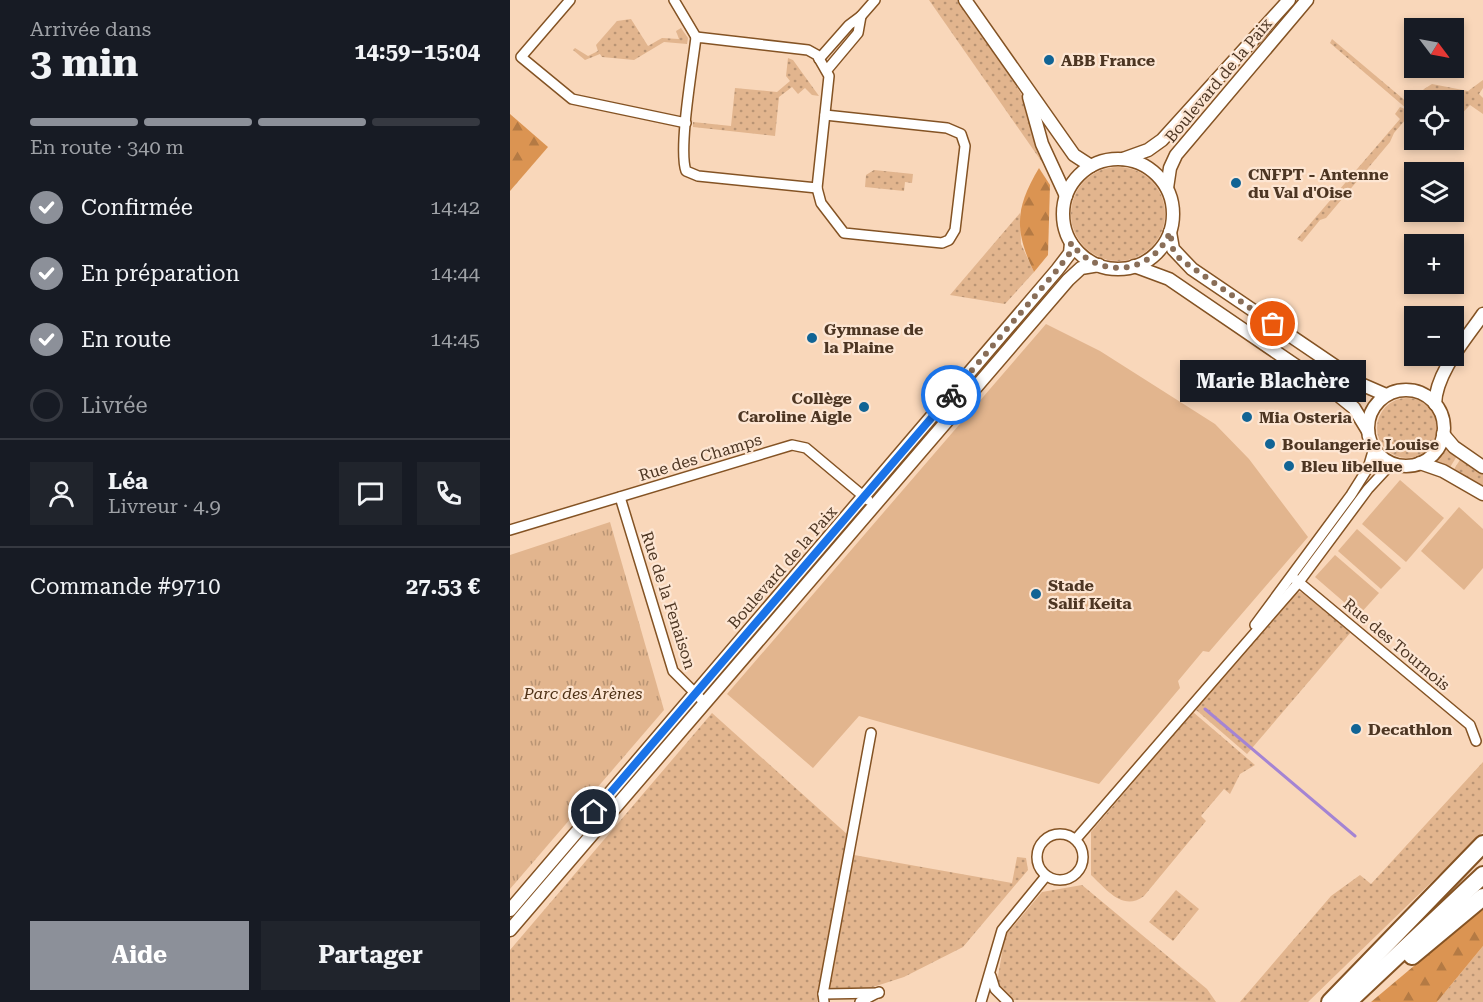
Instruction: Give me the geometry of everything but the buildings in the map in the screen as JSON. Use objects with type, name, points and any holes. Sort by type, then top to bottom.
[{"type":"highway","points":[[1331,1002],[1483,844]]},
{"type":"highway","points":[[1331,1002],[1483,858]]},
{"type":"highway","points":[[1348,1002],[1483,874]]},
{"type":"highway","points":[[1356,1002],[1483,897]]},
{"type":"main road","points":[[965,0],[1074,155],[1091,166]]},
{"type":"main road","name":"Boulevard de la Paix","points":[[1122,159],[1148,150],[1162,140],[1289,0]]},
{"type":"main road","name":"Boulevard de la Paix","points":[[1167,188],[1170,168],[1176,155],[1307,0]]},
{"type":"main road","points":[[1026,87],[1042,144],[1066,196]]},
{"type":"main road","points":[[1170,232],[1159,251],[1134,266],[1119,269],[1099,265],[1085,258],[1071,243],[1064,224],[1066,196],[1076,179],[1091,166],[1106,160],[1122,159],[1149,168],[1167,188],[1173,212],[1170,232],[1173,249],[1192,269],[1362,386],[1386,395]]},
{"type":"main road","name":"Boulevard de la Paix","points":[[510,910],[1057,270],[1070,253],[1071,243]]},
{"type":"main road","name":"Boulevard de la Paix","points":[[510,930],[1072,275],[1085,267],[1099,265]]},
{"type":"main road","points":[[1134,266],[1169,279],[1333,391],[1353,408],[1368,431],[1374,448],[1392,464],[1407,466],[1420,463],[1434,453],[1443,434],[1443,418],[1436,404],[1418,392],[1401,390],[1386,395],[1371,413],[1368,431]]},
{"type":"main road","points":[[1464,342],[1483,314]]},
{"type":"main road","points":[[1418,392],[1429,387],[1446,366]]},
{"type":"main road","points":[[1436,404],[1438,388],[1450,366]]},
{"type":"main road","points":[[1443,434],[1455,447],[1483,467]]},
{"type":"main road","points":[[1420,463],[1443,471],[1483,494]]},
{"type":"street","points":[[570,0],[520,57],[572,99],[686,123]]},
{"type":"street","points":[[674,0],[696,37],[686,123],[683,164],[686,171],[692,174],[817,188]]},
{"type":"street","points":[[819,59],[875,0]]},
{"type":"street","points":[[825,115],[947,128],[961,134],[965,146],[955,230],[949,240],[942,243],[844,233],[821,203],[817,188],[825,115],[827,70],[858,33],[861,16]]},
{"type":"street","points":[[696,37],[808,50],[827,70]]},
{"type":"street","name":"Rue des Champs","points":[[620,497],[796,445],[810,451],[874,506]]},
{"type":"street","points":[[1231,658],[1362,479],[1374,448]]},
{"type":"street","points":[[1076,839],[1299,582],[1368,489],[1392,464]]},
{"type":"street","points":[[510,530],[620,497]]},
{"type":"street","name":"Rue de la Fenaison","points":[[620,497],[673,671],[705,703]]},
{"type":"street","name":"Rue des Tournois","points":[[1291,575],[1470,725],[1476,741]]},
{"type":"street","points":[[860,1002],[881,992],[823,998],[871,733]]},
{"type":"street","points":[[1061,833],[1076,839],[1084,858],[1079,871],[1073,876],[1059,880],[1046,876],[1037,862],[1041,844],[1053,834],[1061,833]]},
{"type":"street","points":[[981,1002],[991,976],[1002,930],[1046,876]]},
{"type":"street","points":[[991,976],[998,994],[1008,1002]]},
{"type":"green space","points":[[929,0],[959,0],[1024,98],[1044,165]]},
{"type":"green space","points":[[631,19],[648,46],[662,38],[679,39],[676,31],[681,28],[688,38],[687,44],[664,42],[634,60],[602,57],[600,54],[585,60],[573,50],[575,48],[588,56],[598,51],[596,45],[617,21]]},
{"type":"green space","points":[[1332,39],[1404,100],[1404,106],[1330,43]]},
{"type":"green space","points":[[788,58],[793,60],[819,96],[812,95],[805,88],[798,94],[792,87],[779,97],[775,136],[693,127],[693,122],[731,126],[735,88],[777,92],[790,81],[786,76]]},
{"type":"green space","points":[[1483,80],[1483,88],[1479,94],[1483,98],[1483,114],[1470,105],[1464,111],[1464,90],[1468,91]]},
{"type":"green space","points":[[1432,84],[1463,90],[1423,90]]},
{"type":"green space","points":[[1400,107],[1404,109],[1404,121],[1390,142],[1326,218],[1320,220],[1302,242],[1297,239],[1400,119],[1395,114]]},
{"type":"green space","points":[[510,114],[548,147],[510,191]]},
{"type":"green space","points":[[1118,167],[1136,170],[1152,180],[1162,196],[1165,214],[1162,232],[1152,248],[1136,258],[1118,261],[1100,258],[1084,248],[1074,232],[1071,214],[1074,196],[1084,180],[1100,170]]},
{"type":"green space","points":[[1039,168],[1050,185],[1048,255],[1034,272],[1023,244],[1020,219],[1025,195]]},
{"type":"green space","points":[[874,170],[913,174],[912,183],[905,182],[904,191],[865,187],[866,175]]},
{"type":"green space","points":[[1020,213],[1021,244],[1034,272],[1005,304],[950,295]]},
{"type":"green space","name":"Stade Salif Keita","points":[[1046,324],[1100,351],[1215,424],[1249,459],[1308,537],[1209,652],[1203,651],[1178,681],[1180,688],[1099,784],[859,716],[813,768],[727,694]]},
{"type":"green space","points":[[1401,398],[1413,398],[1424,403],[1432,411],[1437,428],[1435,440],[1424,453],[1413,458],[1401,458],[1390,453],[1382,445],[1377,434],[1377,422],[1382,411],[1390,403]]},
{"type":"green space","points":[[1447,448],[1457,456],[1449,469],[1436,462]]},
{"type":"green space","points":[[1461,458],[1483,474],[1483,488],[1453,471]]},
{"type":"green space","points":[[1400,480],[1444,518],[1406,562],[1362,524]]},
{"type":"green space","points":[[1459,507],[1483,529],[1483,568],[1464,590],[1421,551]]},
{"type":"green space","name":"Parc des Arènes","points":[[610,522],[664,710],[510,889],[510,555]]},
{"type":"green space","points":[[1357,529],[1401,568],[1381,589],[1338,551]]},
{"type":"green space","points":[[1335,555],[1379,593],[1359,615],[1315,577]]},
{"type":"green space","points":[[1301,592],[1351,632],[1247,754],[1195,709],[1294,593]]},
{"type":"green space","points":[[1193,712],[1255,765],[1240,774],[1230,794],[1224,789],[1201,816],[1206,821],[1144,896],[1136,900],[1122,900],[1115,897],[1091,875],[1091,832]]},
{"type":"green space","points":[[712,713],[848,835],[817,1002],[510,1002],[510,950]]},
{"type":"green space","points":[[1483,762],[1483,832],[1308,1002],[1240,1002],[1331,896],[1360,875],[1371,884]]},
{"type":"green space","points":[[854,855],[1012,883],[1017,857],[1026,858],[1028,870],[963,947],[904,977],[870,988],[827,991]]},
{"type":"green space","points":[[1082,885],[1207,989],[1216,1002],[1012,1000],[999,989],[997,982],[1005,936],[1042,892]]},
{"type":"green space","points":[[1176,890],[1199,909],[1173,941],[1149,922]]},
{"type":"green space","points":[[1483,908],[1483,946],[1437,1002],[1371,1002]]},
{"type":"green space","points":[[1483,946],[1483,1002],[1437,1002]]},
{"type":"waterway","points":[[1205,709],[1355,836]]},
{"type":"way so far","points":[[951,395],[1057,270],[1070,253],[1071,243],[1090,261],[1104,267],[1119,269],[1141,264],[1153,256],[1159,251],[1170,232],[1173,249],[1180,259],[1273,324]]},
{"type":"place","name":"ABB France","points":[[1049,60]]},
{"type":"place","name":"CNFPT - Antenne du Val d'Oise","points":[[1236,183]]},
{"type":"place","name":"Marie Blachère","points":[[1273,324]]},
{"type":"place","name":"Gymnase de la Plaine","points":[[812,338]]},
{"type":"place","name":"Collège Caroline Aigle","points":[[864,407]]},
{"type":"place","name":"Mia Osteria","points":[[1247,417]]},
{"type":"place","name":"Boulangerie Louise","points":[[1270,444]]},
{"type":"place","name":"Bleu libellue","points":[[1289,466]]},
{"type":"place","name":"Stade Salif Keita","points":[[1036,594]]},
{"type":"place","name":"Decathlon","points":[[1356,729]]},
{"type":"route","points":[[594,812],[815,553],[916,439],[951,395]]}]
